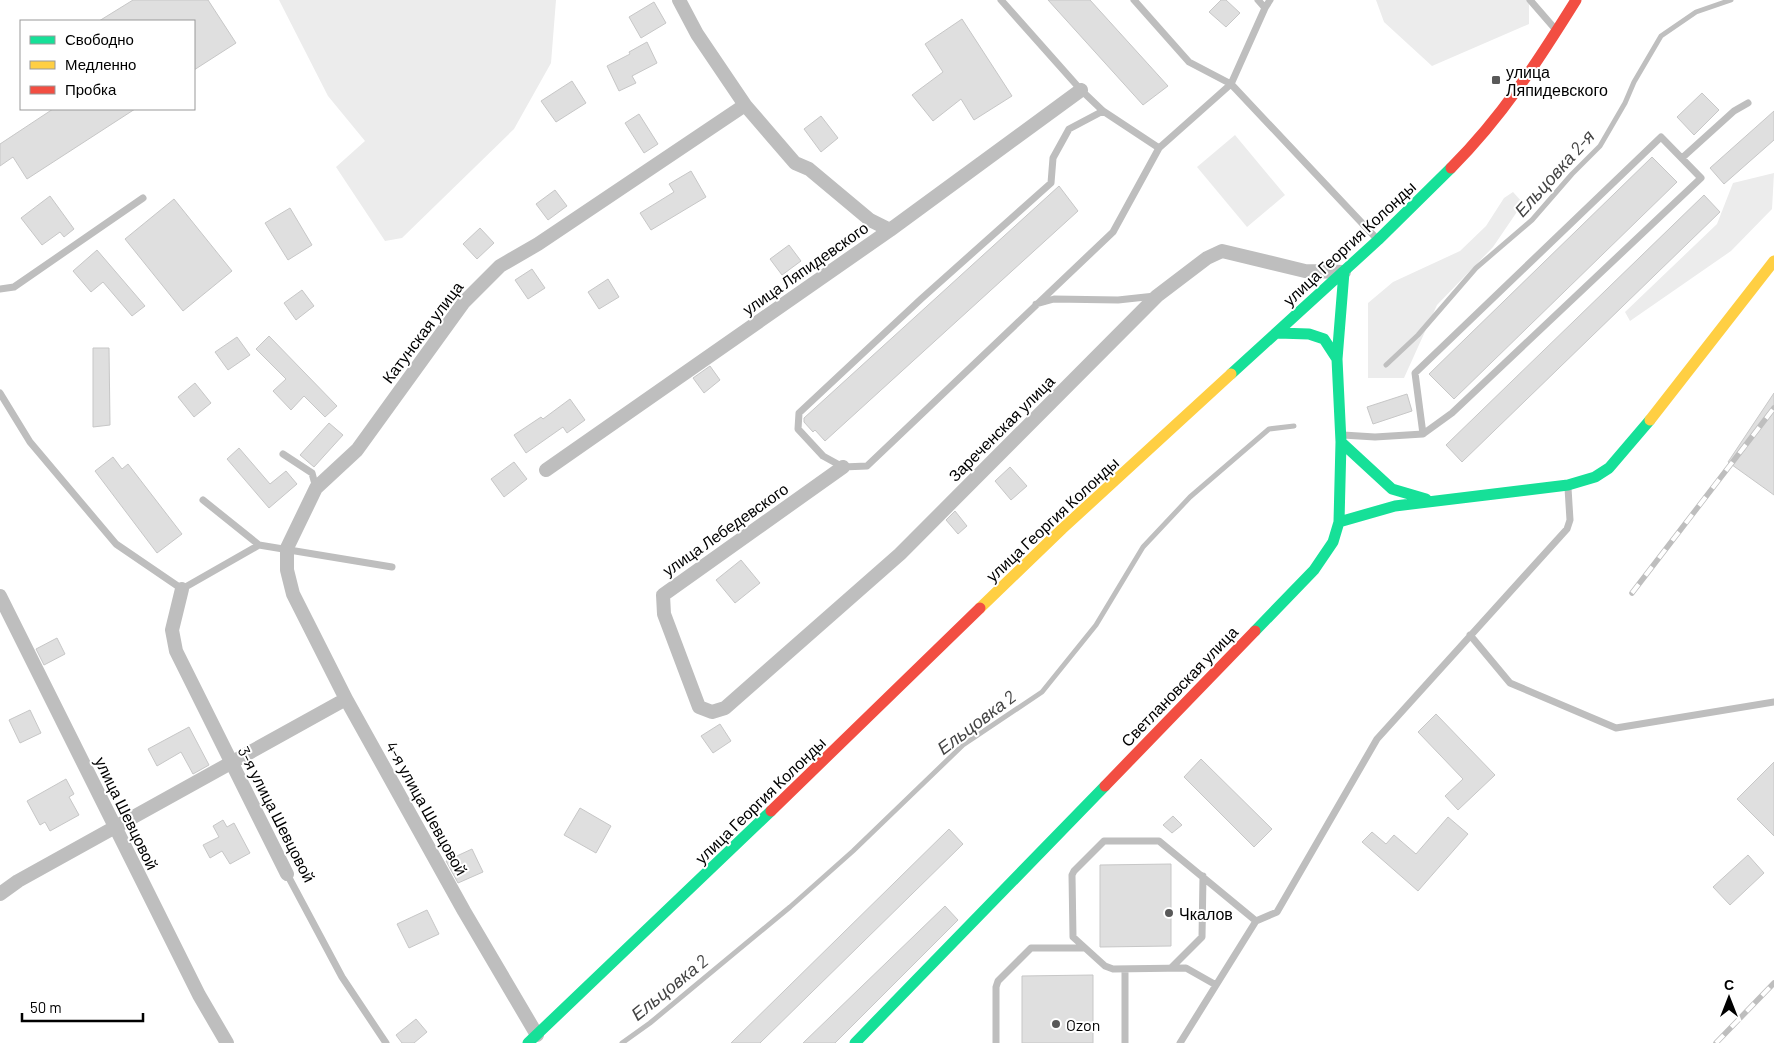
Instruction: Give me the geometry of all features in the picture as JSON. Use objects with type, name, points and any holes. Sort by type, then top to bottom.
[{"type":"street","points":[[679,0],[697,34],[745,105],[795,163],[810,169],[870,220],[890,230]]},
{"type":"street","name":"улица Георгия Колонды","points":[[532,1039],[744,839],[1062,529],[1344,272],[1478,141],[1523,84],[1576,0]]},
{"type":"street","name":"улица Ляпидевского","points":[[546,470],[890,230],[1081,90]]},
{"type":"street","name":"Катунская улица","points":[[293,594],[287,570],[287,548],[316,488],[357,450],[464,302],[500,266],[538,244],[745,105]]},
{"type":"street","name":"Зареченская улица","points":[[712,712],[725,708],[900,554],[1157,296],[1207,258],[1222,251],[1305,271],[1344,272]]},
{"type":"street","points":[[1338,522],[1395,506],[1568,485],[1594,477],[1609,468],[1665,402],[1774,261]]},
{"type":"street","name":"Светлановская улица","points":[[855,1043],[1314,570],[1333,542],[1338,522],[1341,438],[1337,360],[1344,272]]},
{"type":"street","points":[[1278,332],[1310,334],[1324,339],[1337,360]]},
{"type":"street","points":[[1341,438],[1392,489],[1432,501]]},
{"type":"street","name":"улица Лебедевского","points":[[712,712],[699,707],[664,614],[663,595],[843,467]]},
{"type":"street","name":"3-я улица Шевцовой","points":[[182,589],[172,630],[176,651],[287,874]]},
{"type":"street","name":"4-я улица Шевцовой","points":[[293,594],[346,699],[464,911],[532,1039]]},
{"type":"street","name":"улица Шевцовой","points":[[0,596],[4,614],[199,995],[227,1043]]},
{"type":"street","points":[[0,894],[18,881],[346,699]]},
{"type":"lane","points":[[1001,0],[1081,90],[1104,111],[1159,148]]},
{"type":"lane","points":[[1134,0],[1189,62],[1231,84],[1378,240]]},
{"type":"lane","points":[[1258,0],[1265,8]]},
{"type":"lane","points":[[1104,111],[1069,129],[1053,158],[1051,183],[921,299],[799,412],[798,429],[823,456],[843,467],[867,466],[1113,232],[1159,148],[1231,84],[1270,0]]},
{"type":"lane","points":[[1530,0],[1556,30]]},
{"type":"lane","points":[[1682,158],[1734,111],[1748,103]]},
{"type":"lane","points":[[1341,438],[1423,434],[1452,413],[1701,178],[1660,137],[1415,373],[1423,434]]},
{"type":"lane","points":[[0,289],[14,287],[143,198]]},
{"type":"lane","points":[[1036,304],[1054,299],[1118,300],[1157,296]]},
{"type":"lane","points":[[0,393],[30,442],[116,544],[182,589],[259,545]]},
{"type":"lane","points":[[283,454],[312,473],[316,488]]},
{"type":"lane","points":[[1180,1043],[1256,921],[1277,912],[1377,739],[1567,529],[1570,520],[1568,485]]},
{"type":"lane","points":[[203,500],[259,545],[287,548],[392,567]]},
{"type":"lane","points":[[1470,635],[1510,683],[1616,728],[1774,702]]},
{"type":"lane","points":[[1216,985],[1187,969],[1109,968],[1072,936],[1072,873],[1104,841],[1159,841],[1256,921]]},
{"type":"lane","name":"3-я улица Шевцовой","points":[[287,874],[342,977],[386,1043]]},
{"type":"lane","points":[[1171,968],[1202,937],[1202,876]]},
{"type":"lane","points":[[996,1043],[996,987],[998,981],[1031,948],[1084,948]]},
{"type":"lane","points":[[1125,969],[1125,1043]]},
{"type":"shaded area","points":[[279,0],[556,0],[551,63],[514,129],[402,238],[385,241],[336,167],[365,141],[328,96]]},
{"type":"shaded area","points":[[1376,0],[1529,0],[1529,24],[1432,66],[1384,22]]},
{"type":"shaded area","points":[[1235,135],[1285,195],[1247,227],[1197,167]]},
{"type":"shaded area","points":[[1774,173],[1772,209],[1731,251],[1630,321],[1625,312],[1717,224],[1733,183]]},
{"type":"shaded area","points":[[1513,192],[1523,203],[1493,247],[1437,305],[1404,378],[1368,378],[1368,303],[1393,282],[1460,251],[1486,226],[1504,198]]},
{"type":"building","points":[[133,0],[208,0],[236,43],[195,69],[195,20],[101,20]]},
{"type":"building","points":[[1048,0],[1090,0],[1168,86],[1143,105]]},
{"type":"building","points":[[1221,0],[1226,0],[1240,13],[1226,27],[1209,12]]},
{"type":"building","points":[[654,2],[666,23],[641,38],[629,17]]},
{"type":"building","points":[[962,19],[1012,96],[974,120],[961,99],[933,121],[912,95],[943,72],[925,44]]},
{"type":"building","points":[[647,42],[657,63],[632,76],[636,83],[619,91],[607,66],[630,54],[629,52]]},
{"type":"building","points":[[572,81],[586,103],[556,122],[541,101]]},
{"type":"building","points":[[1702,93],[1719,110],[1694,135],[1677,117]]},
{"type":"building","points":[[51,110],[133,110],[27,179],[13,157],[0,166],[0,144]]},
{"type":"building","points":[[1774,111],[1774,140],[1724,184],[1710,168]]},
{"type":"building","points":[[639,114],[658,144],[644,153],[625,123]]},
{"type":"building","points":[[821,116],[838,138],[821,152],[804,129]]},
{"type":"building","points":[[1652,157],[1677,182],[1454,399],[1429,374]]},
{"type":"building","points":[[691,171],[706,197],[651,230],[640,213],[674,192],[669,184]]},
{"type":"building","points":[[1059,186],[1078,211],[825,441],[815,430],[813,432],[804,422],[804,418]]},
{"type":"building","points":[[555,190],[567,206],[548,220],[536,204]]},
{"type":"building","points":[[1704,195],[1720,212],[1462,462],[1446,445]]},
{"type":"building","points":[[50,196],[74,229],[64,237],[60,232],[42,245],[21,218]]},
{"type":"building","points":[[174,199],[232,271],[183,311],[125,239]]},
{"type":"building","points":[[290,208],[312,245],[288,260],[265,223]]},
{"type":"building","points":[[480,228],[494,243],[477,259],[463,244]]},
{"type":"building","points":[[789,245],[801,261],[782,275],[770,259]]},
{"type":"building","points":[[97,250],[145,306],[132,316],[103,282],[91,292],[73,271]]},
{"type":"building","points":[[532,269],[545,288],[528,299],[515,280]]},
{"type":"building","points":[[608,279],[619,297],[599,309],[588,292]]},
{"type":"building","points":[[302,290],[314,306],[296,320],[284,303]]},
{"type":"building","points":[[269,336],[337,406],[325,417],[304,396],[291,410],[273,391],[286,379],[256,349]]},
{"type":"building","points":[[237,337],[250,355],[228,370],[215,352]]},
{"type":"building","points":[[93,348],[109,348],[110,425],[93,427]]},
{"type":"building","points":[[710,366],[720,380],[704,393],[693,378]]},
{"type":"building","points":[[195,383],[211,403],[194,417],[178,397]]},
{"type":"building","points":[[1774,393],[1774,495],[1728,462]]},
{"type":"building","points":[[1407,394],[1412,411],[1373,424],[1367,407]]},
{"type":"building","points":[[570,399],[585,420],[567,433],[563,427],[526,453],[514,435],[541,417],[543,419]]},
{"type":"building","points":[[329,423],[343,435],[314,467],[300,455]]},
{"type":"building","points":[[239,448],[270,484],[286,471],[297,484],[269,508],[227,459]]},
{"type":"building","points":[[113,457],[122,469],[128,464],[182,534],[157,553],[95,471]]},
{"type":"building","points":[[514,462],[527,479],[504,497],[491,479]]},
{"type":"building","points":[[1010,467],[1027,486],[1011,500],[995,481]]},
{"type":"building","points":[[955,511],[967,526],[958,534],[946,520]]},
{"type":"building","points":[[741,560],[760,583],[735,603],[716,580]]},
{"type":"building","points":[[57,638],[65,654],[44,665],[36,649]]},
{"type":"building","points":[[30,710],[41,733],[20,743],[9,720]]},
{"type":"building","points":[[1436,714],[1495,775],[1458,810],[1445,796],[1463,779],[1418,732]]},
{"type":"building","points":[[720,724],[731,741],[713,753],[701,736]]},
{"type":"building","points":[[189,727],[209,765],[193,774],[181,752],[157,766],[148,749]]},
{"type":"building","points":[[1201,759],[1272,829],[1254,847],[1184,777]]},
{"type":"building","points":[[1774,762],[1774,836],[1737,799]]},
{"type":"building","points":[[66,779],[74,794],[69,797],[79,815],[50,831],[45,822],[40,825],[27,801]]},
{"type":"building","points":[[580,808],[611,826],[596,853],[564,835]]},
{"type":"building","points":[[1173,816],[1182,825],[1172,833],[1163,825]]},
{"type":"building","points":[[1448,817],[1468,834],[1418,891],[1362,842],[1372,832],[1386,844],[1394,835],[1416,854]]},
{"type":"building","points":[[223,820],[227,827],[234,823],[250,853],[230,864],[222,851],[210,858],[203,845],[219,837],[213,826]]},
{"type":"building","points":[[949,829],[963,844],[760,1043],[731,1043]]},
{"type":"building","points":[[472,849],[483,872],[458,883],[446,861]]},
{"type":"building","points":[[1748,855],[1764,873],[1730,905],[1713,887]]},
{"type":"building","points":[[1171,864],[1171,946],[1100,947],[1100,865]]},
{"type":"building","points":[[945,906],[958,920],[835,1043],[803,1043]]},
{"type":"building","points":[[427,910],[439,934],[409,948],[397,924]]},
{"type":"building","points":[[1093,975],[1093,1043],[1022,1043],[1022,976]]},
{"type":"building","points":[[416,1019],[427,1032],[414,1043],[402,1043],[396,1035]]},
{"type":"waterway","name":"Ельцовка 2-я","points":[[1386,365],[1418,335],[1476,268],[1532,220],[1572,174],[1600,146],[1661,36],[1696,12],[1731,0]]},
{"type":"waterway","name":"Ельцовка 2","points":[[622,1043],[650,1023],[790,907],[853,851],[963,745],[1042,692],[1096,625],[1143,547],[1190,497],[1269,429],[1294,426]]},
{"type":"railway","points":[[1632,593],[1774,408]]},
{"type":"railway","points":[[1716,1043],[1774,983]]},
{"type":"traffic: fast","points":[[1231,374],[1378,240],[1451,168]]},
{"type":"traffic: fast","points":[[1255,631],[1314,570],[1333,542],[1339,522],[1341,442],[1337,359],[1344,272]]},
{"type":"traffic: fast","points":[[1278,333],[1309,334],[1324,339],[1337,359]]},
{"type":"traffic: fast","points":[[1339,522],[1395,506],[1568,485],[1595,477],[1609,468],[1650,420]]},
{"type":"traffic: fast","points":[[1341,442],[1392,489],[1426,499]]},
{"type":"traffic: fast","points":[[855,1043],[1105,786]]},
{"type":"traffic: fast","points":[[528,1043],[771,811]]},
{"type":"traffic: slow","points":[[1650,420],[1774,261]]},
{"type":"traffic: slow","points":[[980,608],[1062,529],[1231,374]]},
{"type":"traffic: jam","points":[[1451,168],[1503,109],[1548,45],[1576,0]]},
{"type":"traffic: jam","points":[[771,811],[980,608]]},
{"type":"traffic: jam","points":[[1105,786],[1255,631]]},
{"type":"place","name":"улица Ляпидевского","points":[[1496,80]]},
{"type":"place","name":"Чкалов","points":[[1169,913]]},
{"type":"place","name":"Ozon","points":[[1056,1024]]}]
